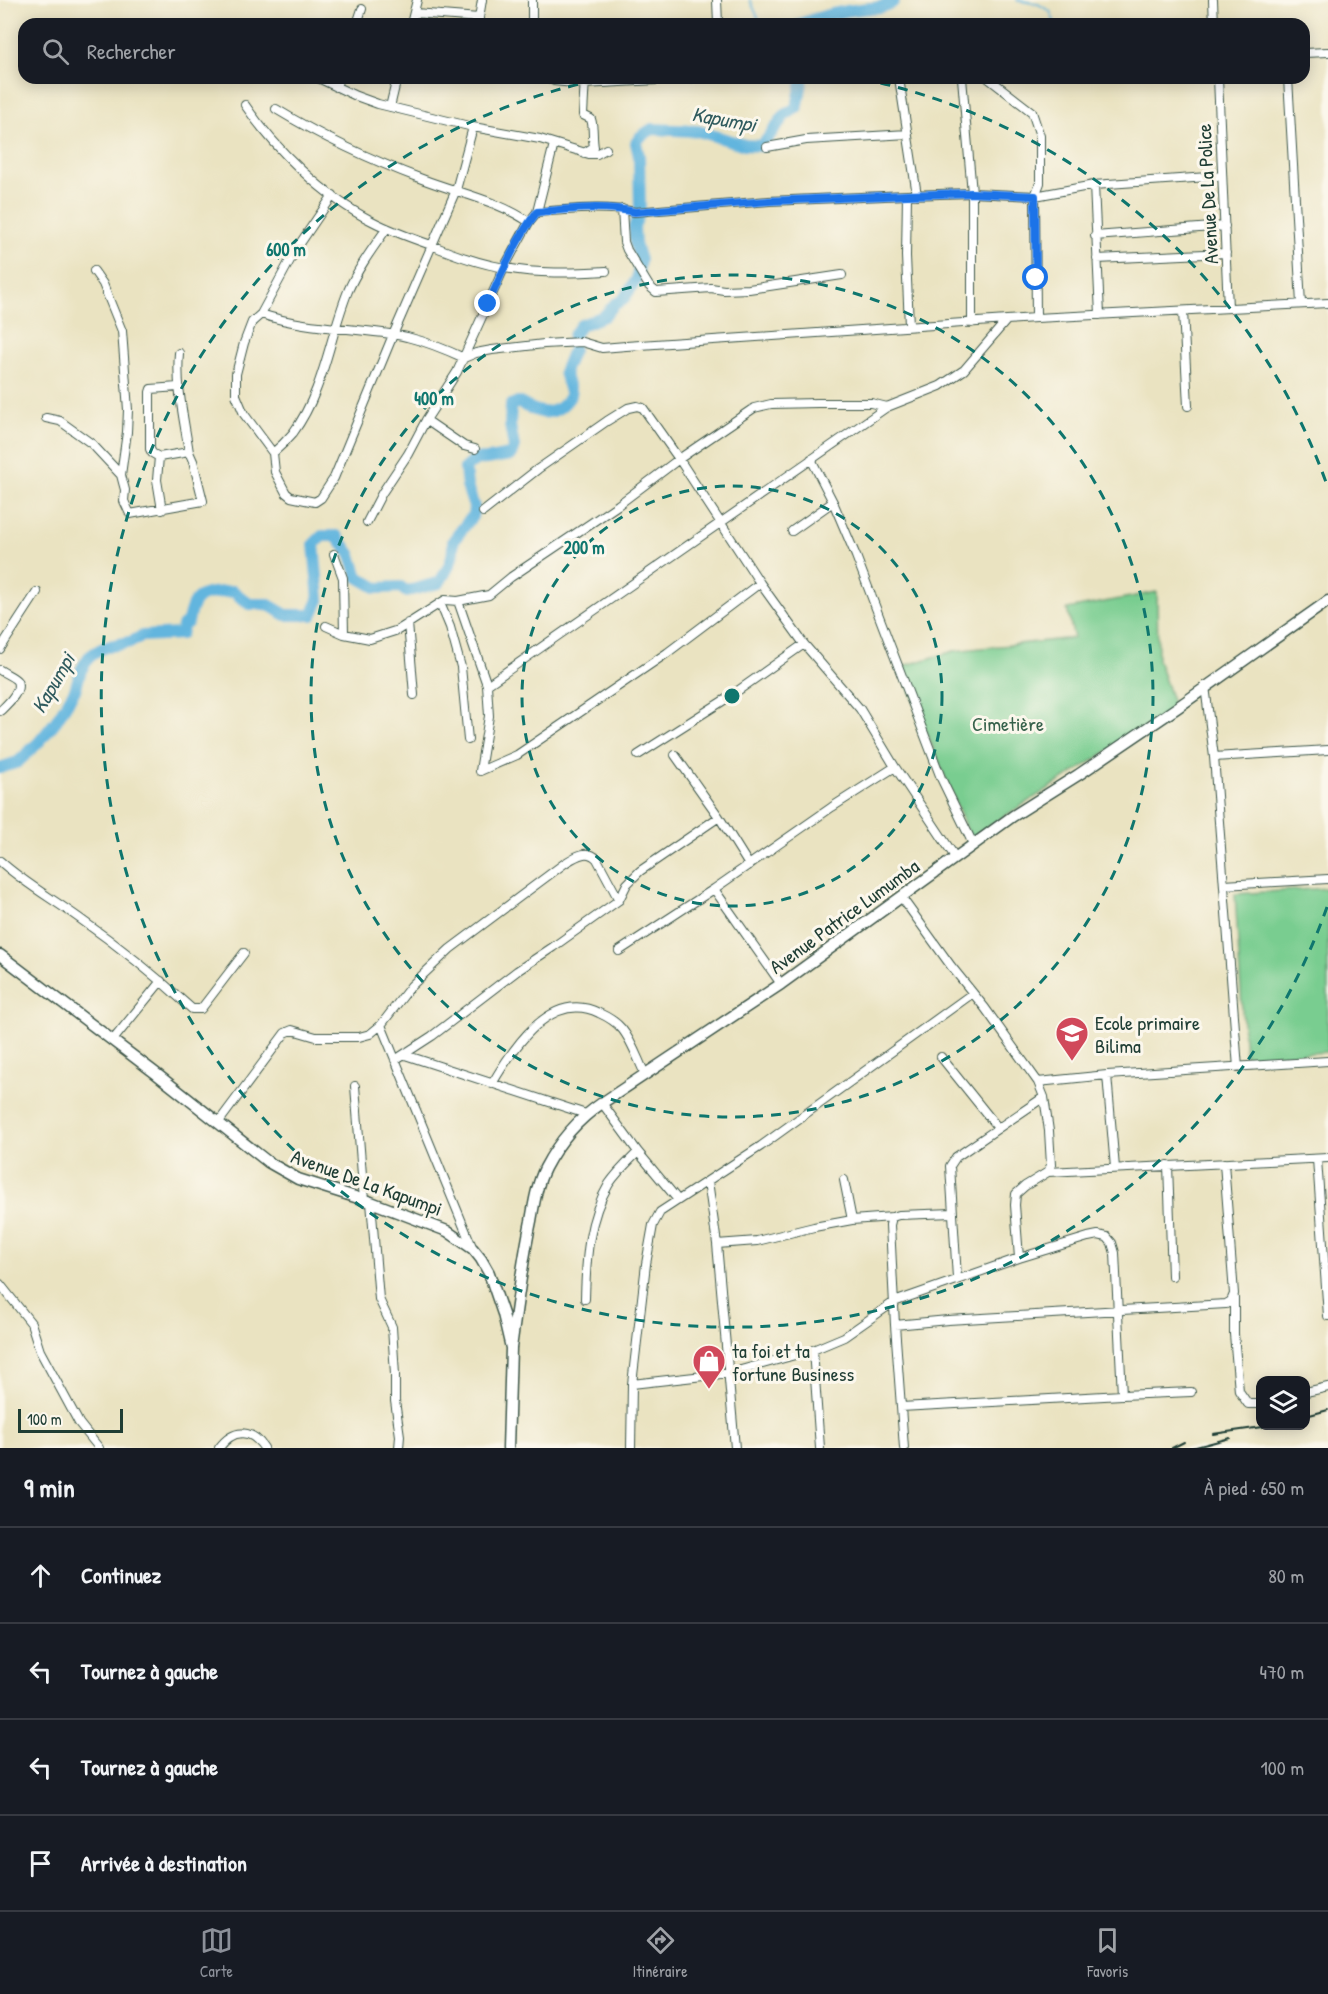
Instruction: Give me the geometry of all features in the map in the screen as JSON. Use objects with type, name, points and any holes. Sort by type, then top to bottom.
[{"type":"street","points":[[413,18],[417,0]]},
{"type":"street","points":[[479,18],[482,0]]},
{"type":"street","points":[[717,0],[718,18]]},
{"type":"street","points":[[1213,0],[1214,18]]},
{"type":"street","points":[[529,1],[531,18]]},
{"type":"street","points":[[359,18],[362,9]]},
{"type":"street","points":[[415,13],[455,18]]},
{"type":"street","points":[[1310,53],[1328,52]]},
{"type":"street","points":[[330,84],[356,96],[390,107],[473,127],[540,139],[585,153],[597,154],[606,150]]},
{"type":"street","points":[[390,107],[396,84]]},
{"type":"street","points":[[584,84],[583,115],[591,119],[594,128],[592,137],[594,147],[585,153]]},
{"type":"street","points":[[900,84],[917,195]]},
{"type":"street","points":[[963,84],[972,193],[972,322]]},
{"type":"street","points":[[996,84],[1032,112],[1040,136],[1040,183],[1035,196],[1036,318]]},
{"type":"street","name":"Avenue De La Police","points":[[1218,84],[1228,308]]},
{"type":"street","points":[[1288,84],[1301,304]]},
{"type":"street","points":[[245,105],[277,144],[309,176],[355,211],[387,228],[432,246],[504,268],[573,273],[606,271]]},
{"type":"street","points":[[276,109],[338,144],[424,180],[501,207],[530,222]]},
{"type":"street","points":[[333,195],[295,251],[261,314],[252,321],[237,374],[236,395],[244,414],[273,453],[275,472],[286,493],[291,497],[315,502],[321,498],[333,478],[456,190],[473,127]]},
{"type":"street","points":[[767,147],[806,140],[908,134]]},
{"type":"street","points":[[367,522],[382,493],[457,372],[504,268],[537,212],[554,144]]},
{"type":"street","points":[[537,212],[590,208],[622,209],[635,212],[769,201],[907,195],[972,193],[1035,196],[1094,185],[1222,176]]},
{"type":"street","points":[[1094,185],[1100,315]]},
{"type":"street","points":[[907,195],[906,256],[909,326]]},
{"type":"street","points":[[622,209],[624,242],[627,250],[649,286],[656,292],[711,288],[749,289],[842,275]]},
{"type":"street","points":[[1095,236],[1225,226]]},
{"type":"street","points":[[273,453],[292,434],[311,402],[348,290],[387,228]]},
{"type":"street","points":[[1097,259],[1226,253]]},
{"type":"street","points":[[94,271],[103,284],[122,331],[128,410],[121,475],[125,490],[124,501],[130,514],[202,501],[189,452],[178,387],[179,353]]},
{"type":"street","points":[[261,314],[285,322],[393,335],[432,344],[464,358],[492,350],[561,343],[582,342],[602,348],[1036,318],[1328,303]]},
{"type":"street","points":[[1183,311],[1188,406]]},
{"type":"street","points":[[487,685],[887,407],[940,386],[964,370],[1006,321]]},
{"type":"street","points":[[178,387],[157,387],[150,392],[150,448],[152,453],[159,458],[189,452]]},
{"type":"street","points":[[326,626],[344,634],[370,639],[398,630],[445,600],[458,601],[489,595],[511,577],[618,505],[679,459],[754,408],[771,404],[818,403],[871,403],[887,407]]},
{"type":"street","points":[[483,512],[538,469],[607,421],[628,408],[637,406],[643,408],[760,583],[804,644],[861,709],[895,767],[955,857]]},
{"type":"street","points":[[46,418],[60,421],[92,444],[121,475]]},
{"type":"street","points":[[426,420],[457,442],[475,449]]},
{"type":"street","points":[[159,458],[157,480],[162,510]]},
{"type":"street","points":[[811,459],[856,555],[941,778],[973,844]]},
{"type":"street","points":[[792,531],[833,502]]},
{"type":"street","points":[[334,554],[343,578],[344,634]]},
{"type":"street","points":[[458,601],[487,685],[489,716],[480,771],[517,755],[668,653],[760,583]]},
{"type":"street","points":[[0,649],[37,592]]},
{"type":"street","name":"Avenue Patrice Lumumba","points":[[511,1348],[527,1238],[537,1192],[545,1169],[555,1152],[586,1114],[781,984],[902,898],[973,844],[1178,707],[1328,600]]},
{"type":"street","points":[[440,603],[450,627],[461,667],[468,740]]},
{"type":"street","points":[[408,623],[414,695]]},
{"type":"street","points":[[638,755],[729,697],[804,644]]},
{"type":"street","points":[[0,670],[14,679],[17,686],[16,693],[0,711]]},
{"type":"street","points":[[1205,686],[1214,757],[1238,1068]]},
{"type":"street","points":[[1214,757],[1328,750]]},
{"type":"street","points":[[675,755],[749,865]]},
{"type":"street","points":[[619,951],[895,767]]},
{"type":"street","points":[[395,1060],[405,1055],[517,970],[618,900],[627,884],[640,871],[719,818]]},
{"type":"street","points":[[218,1123],[285,1033],[292,1030],[316,1037],[359,1037],[370,1034],[381,1025],[411,986],[450,949],[565,863],[587,853],[593,854],[618,900]]},
{"type":"street","points":[[0,861],[31,886],[111,941],[192,1009],[201,1009],[244,953]]},
{"type":"street","points":[[1224,885],[1328,879]]},
{"type":"street","points":[[714,889],[781,984]]},
{"type":"street","points":[[902,898],[1038,1082],[1044,1097],[1051,1158],[1048,1172]]},
{"type":"street","name":"Avenue De La Kapumpi","points":[[0,955],[113,1040],[268,1162],[298,1179],[368,1201],[447,1231],[473,1249],[489,1273],[503,1314],[511,1348],[508,1448]]},
{"type":"street","points":[[113,1040],[161,981]]},
{"type":"street","points":[[631,1448],[632,1384],[646,1264],[653,1225],[660,1212],[761,1146],[973,993]]},
{"type":"street","points":[[492,1084],[508,1056],[551,1014],[565,1008],[579,1007],[608,1017],[623,1030],[645,1074]]},
{"type":"street","points":[[381,1025],[473,1249]]},
{"type":"street","points":[[405,1055],[586,1114]]},
{"type":"street","points":[[941,1057],[998,1128]]},
{"type":"street","points":[[1038,1082],[1328,1061]]},
{"type":"street","points":[[1107,1076],[1115,1168]]},
{"type":"street","points":[[355,1086],[379,1299],[392,1327],[399,1448]]},
{"type":"street","points":[[957,1278],[950,1166],[956,1157],[1044,1097]]},
{"type":"street","points":[[602,1103],[638,1152],[678,1200]]},
{"type":"street","points":[[585,1299],[589,1237],[598,1206],[610,1183],[638,1152]]},
{"type":"street","points":[[1019,1258],[1016,1194],[1048,1172],[1328,1158]]},
{"type":"street","points":[[1317,1159],[1328,1316]]},
{"type":"street","points":[[1224,1163],[1239,1391],[1248,1404],[1256,1404]]},
{"type":"street","points":[[1168,1165],[1172,1276]]},
{"type":"street","points":[[844,1180],[852,1220]]},
{"type":"street","points":[[708,1181],[717,1244],[735,1448]]},
{"type":"street","points":[[717,1244],[756,1241],[852,1220],[952,1213]]},
{"type":"street","points":[[892,1217],[890,1225],[895,1325],[904,1448]]},
{"type":"street","points":[[632,1384],[730,1373],[813,1350],[844,1336],[894,1302],[957,1278],[1098,1235],[1107,1237],[1115,1253],[1122,1395]]},
{"type":"street","points":[[0,1284],[31,1323],[40,1351],[79,1423],[99,1448]]},
{"type":"street","points":[[895,1325],[959,1319],[1226,1304],[1231,1301],[1234,1294]]},
{"type":"street","points":[[813,1350],[820,1448]]},
{"type":"street","points":[[1310,1391],[1328,1387]]},
{"type":"street","points":[[901,1407],[1191,1392]]},
{"type":"street","points":[[219,1448],[229,1437],[239,1433],[251,1435],[264,1448]]},
{"type":"green space","name":"Cimetière","points":[[1157,592],[1158,660],[1175,709],[970,838],[900,667],[954,651],[1074,638],[1067,609]]},
{"type":"green space","points":[[1328,888],[1328,1052],[1245,1057],[1235,894]]},
{"type":"waterway","points":[[750,0],[758,18]]},
{"type":"waterway","name":"Kapumpi","points":[[819,18],[853,10],[881,7],[894,0]]},
{"type":"waterway","points":[[1017,0],[1038,4],[1050,11],[1053,18]]},
{"type":"waterway","name":"Kapumpi","points":[[0,768],[18,762],[39,742],[56,721],[75,690],[81,670],[89,657],[105,647],[130,642],[142,636],[181,634],[183,626],[188,622],[193,604],[202,596],[233,591],[249,604],[267,604],[286,615],[312,615],[319,600],[314,544],[322,536],[337,536],[351,555],[358,577],[377,588],[401,587],[405,591],[439,583],[450,563],[453,541],[473,515],[474,507],[467,486],[465,468],[476,459],[511,455],[514,447],[510,425],[511,405],[518,402],[533,410],[547,412],[565,403],[571,395],[564,372],[573,350],[573,336],[581,325],[604,316],[615,304],[623,300],[637,279],[640,260],[635,244],[634,227],[640,211],[639,156],[636,143],[640,137],[652,129],[698,131],[745,145],[762,146],[784,116],[797,107],[802,84]]},
{"type":"railway","points":[[1310,1415],[1328,1410]]},
{"type":"railway","points":[[1213,1434],[1256,1428]]},
{"type":"railway","points":[[1192,1448],[1230,1438]]},
{"type":"railway","points":[[1172,1448],[1184,1442]]},
{"type":"place","name":"Ecole primaire Bilima","points":[[1072,1062]]},
{"type":"place","name":"ta foi et ta fortune Business","points":[[709,1390]]},
{"type":"route","points":[[488,304],[504,268],[537,212],[590,208],[622,209],[635,212],[769,201],[907,195],[972,193],[1035,196],[1036,278]]}]
